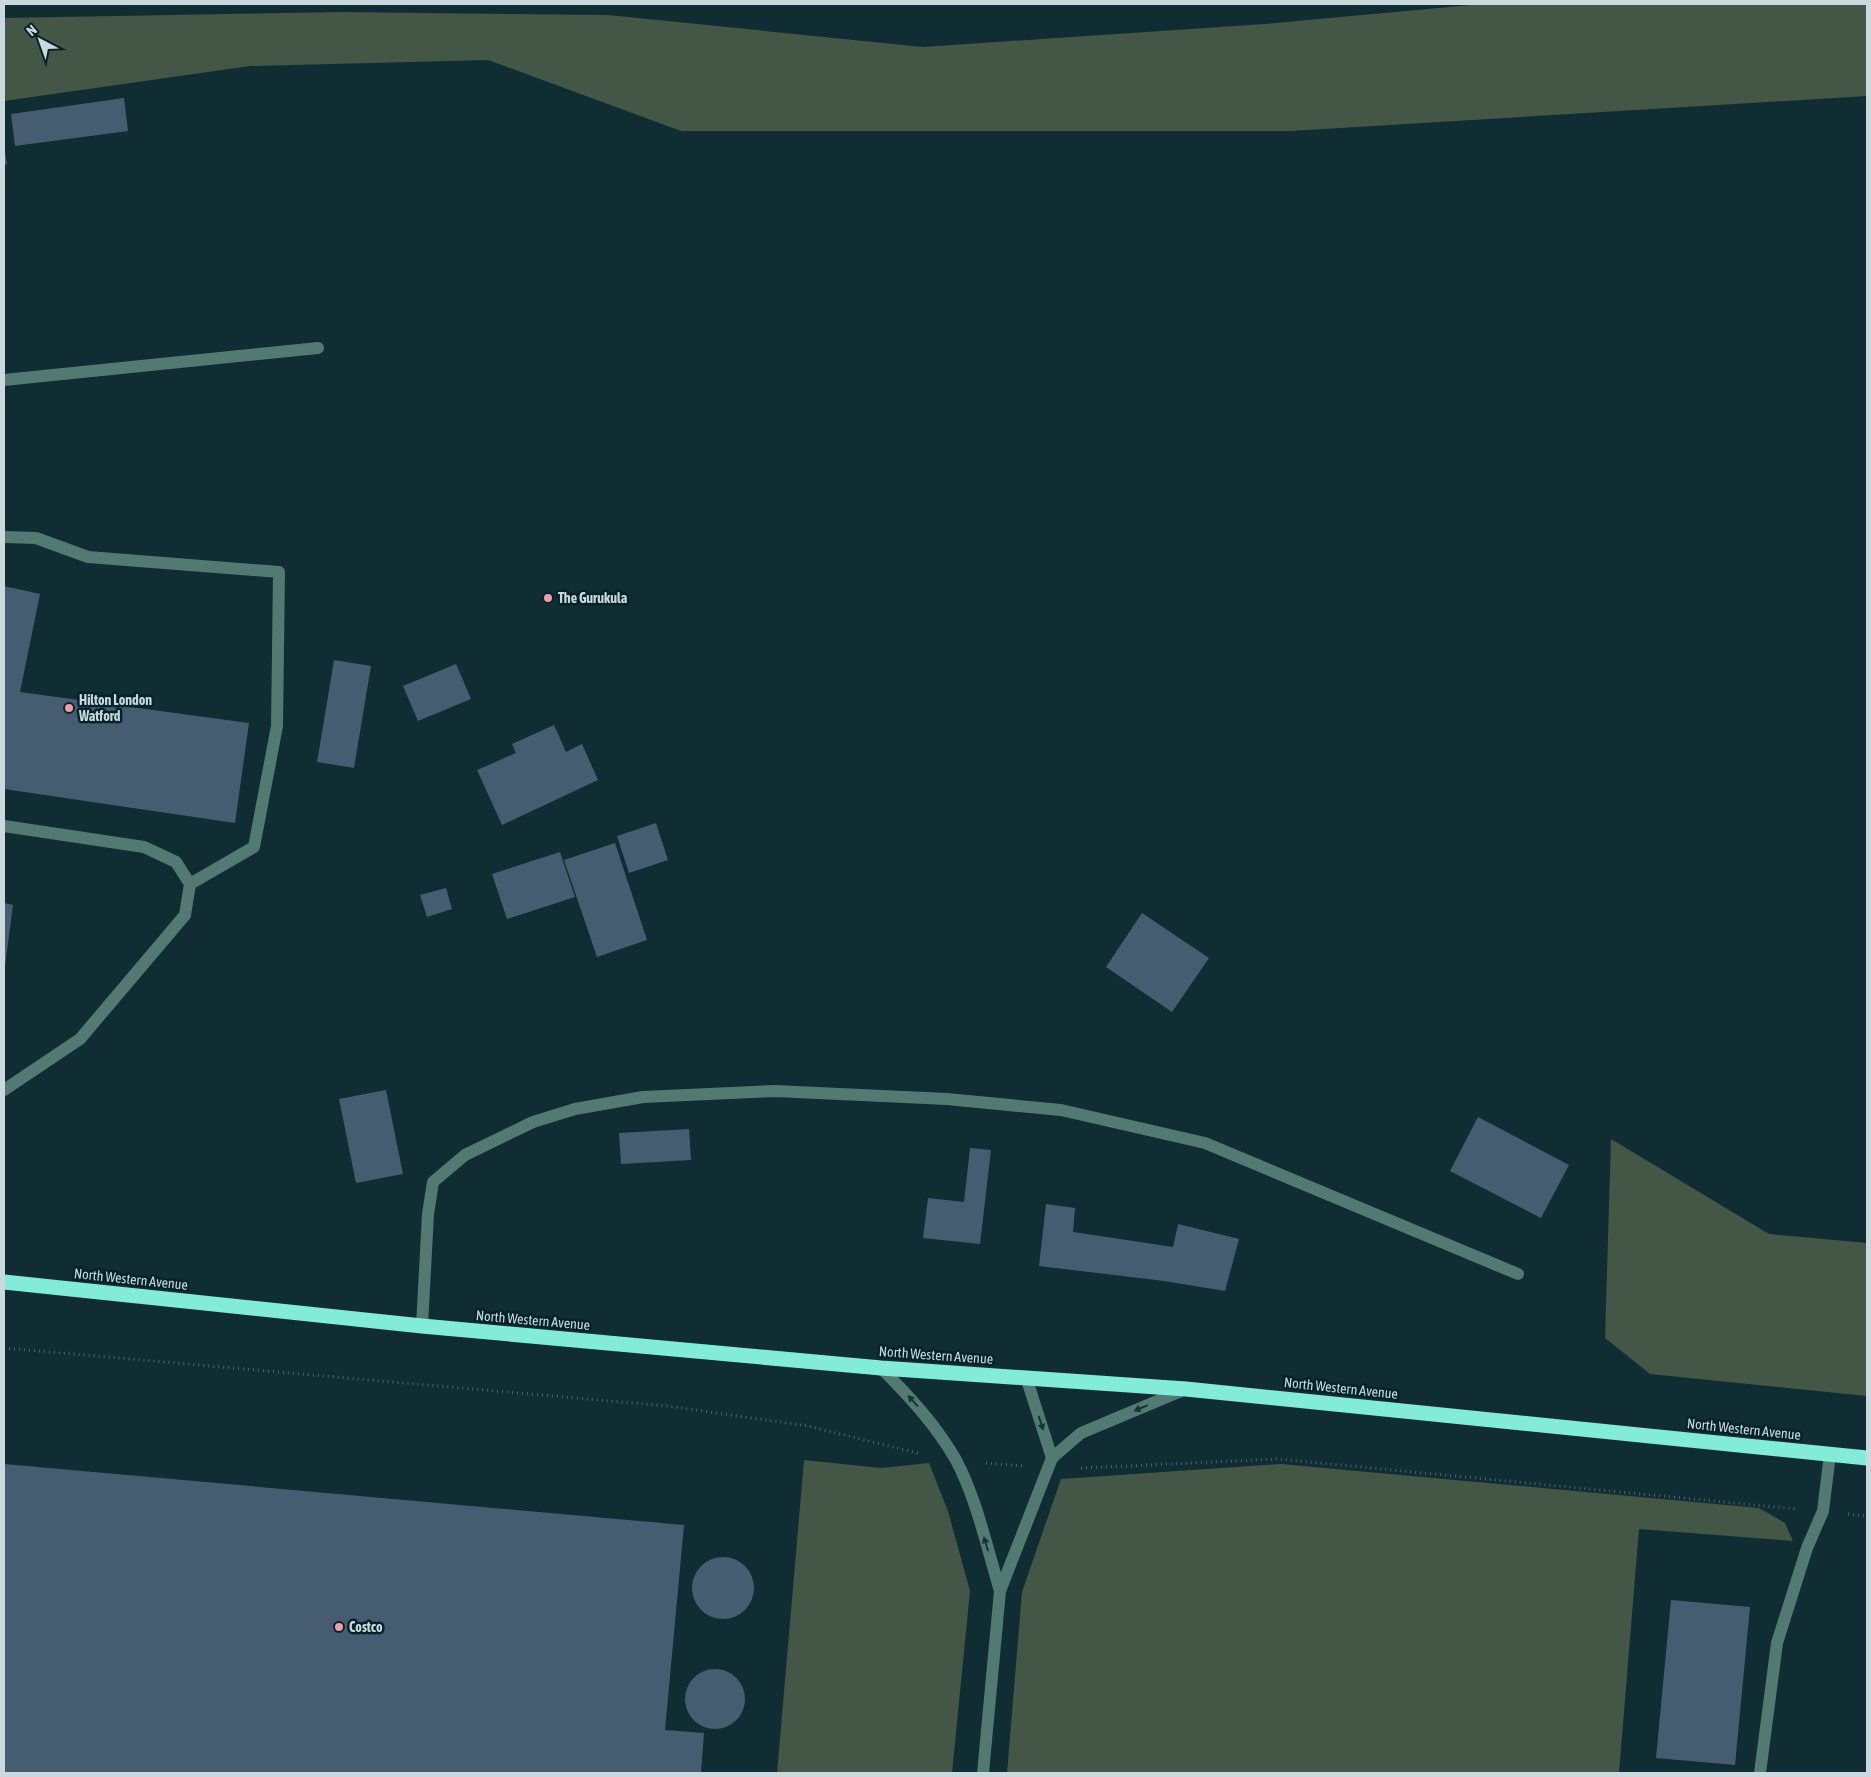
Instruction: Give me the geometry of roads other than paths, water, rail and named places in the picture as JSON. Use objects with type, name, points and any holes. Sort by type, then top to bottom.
[{"type":"highway","name":"North Western Avenue","points":[[4,1282],[422,1326],[881,1368],[1186,1389],[1867,1458]]},
{"type":"lane","points":[[4,380],[318,348]]},
{"type":"lane","points":[[4,537],[36,538],[88,556],[279,572],[277,726],[254,847],[190,884]]},
{"type":"lane","points":[[4,826],[144,847],[176,862],[190,884],[185,915],[80,1039],[4,1090]]},
{"type":"lane","points":[[422,1326],[428,1214],[433,1182],[465,1155],[532,1122],[575,1109],[652,1097],[775,1091],[947,1098],[1061,1110],[1205,1144],[1518,1274]]},
{"type":"lane","points":[[881,1368],[930,1420],[956,1461],[972,1499],[1000,1591]]},
{"type":"lane","points":[[1026,1377],[1052,1458]]},
{"type":"lane","points":[[983,1773],[1000,1591],[1052,1458],[1081,1433],[1186,1389]]},
{"type":"lane","points":[[1760,1773],[1777,1643],[1807,1548],[1823,1511],[1830,1454]]},
{"type":"place","name":"The Gurukula","points":[[548,598]]},
{"type":"place","name":"Hilton London Watford","points":[[69,708]]},
{"type":"place","name":"Costco","points":[[339,1627]]}]
